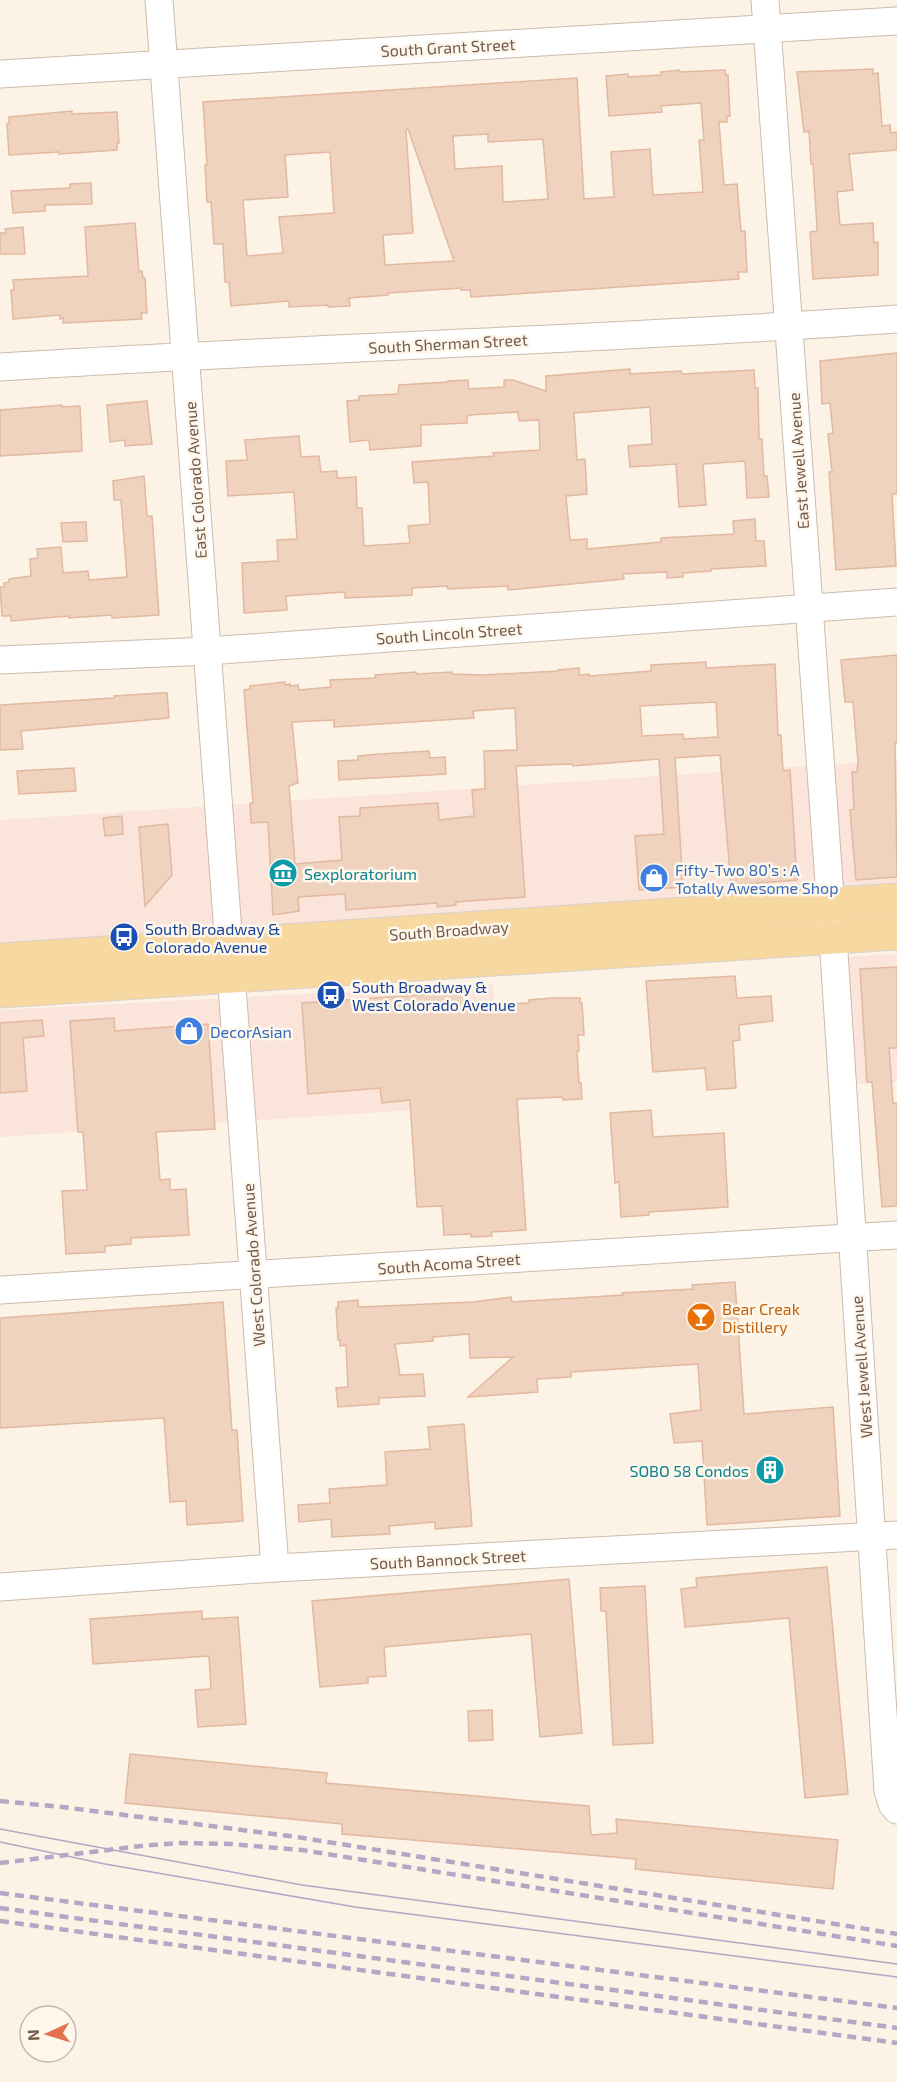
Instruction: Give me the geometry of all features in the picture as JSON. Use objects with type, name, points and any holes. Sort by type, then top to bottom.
[{"type":"main road","name":"South Broadway","points":[[0,991],[232,961],[832,921],[897,900]]},
{"type":"main road","name":"South Broadway","points":[[832,921],[897,933]]},
{"type":"main road","name":"South Broadway","points":[[0,960],[232,961]]},
{"type":"street","name":"East Colorado Avenue","points":[[159,0],[232,961]]},
{"type":"street","name":"East Jewell Avenue","points":[[765,0],[832,921]]},
{"type":"street","name":"South Grant Street","points":[[0,74],[897,21]]},
{"type":"street","name":"South Sherman Street","points":[[0,367],[186,355],[788,327],[897,319]]},
{"type":"street","name":"South Lincoln Street","points":[[0,660],[208,651],[897,602]]},
{"type":"street","name":"West Jewell Avenue","points":[[832,921],[852,1238],[884,1536],[888,1791],[892,1804],[897,1810]]},
{"type":"street","name":"West Colorado Avenue","points":[[232,961],[275,1568]]},
{"type":"street","name":"South Acoma Street","points":[[0,1290],[897,1235]]},
{"type":"street","name":"South Bannock Street","points":[[0,1587],[275,1568],[884,1536]]},
{"type":"shaded area","points":[[897,760],[897,891],[0,950],[0,820]]},
{"type":"shaded area","points":[[897,954],[897,1082],[856,1084],[848,957]]},
{"type":"shaded area","points":[[493,984],[506,1104],[0,1137],[0,1010]]},
{"type":"building","points":[[873,69],[873,74],[878,73],[882,126],[890,125],[891,133],[897,132],[897,150],[849,154],[853,190],[837,192],[840,225],[873,223],[874,243],[878,242],[878,275],[813,279],[810,232],[817,231],[817,228],[813,164],[811,164],[809,131],[804,132],[797,72]]},
{"type":"building","points":[[725,70],[726,76],[728,75],[730,116],[727,116],[727,122],[719,122],[724,185],[737,184],[741,231],[745,231],[747,272],[738,272],[739,279],[471,297],[470,290],[461,290],[461,288],[388,293],[388,295],[349,298],[350,306],[289,307],[289,301],[231,306],[229,282],[225,282],[223,244],[214,244],[211,202],[207,202],[203,102],[577,78],[584,199],[614,197],[611,152],[650,149],[653,195],[703,192],[699,140],[704,140],[701,103],[661,106],[662,112],[609,116],[606,76],[661,75],[661,72]],"holes":[[[408,129],[454,261],[385,265],[383,235],[413,233],[406,130]],[[488,134],[488,142],[543,139],[548,199],[503,202],[502,166],[455,169],[453,136]],[[330,152],[334,213],[279,217],[283,253],[247,256],[243,200],[288,197],[285,155]]]},
{"type":"building","points":[[72,111],[72,114],[117,112],[119,143],[117,143],[117,150],[9,155],[7,124],[9,124],[9,117]]},
{"type":"building","points":[[91,183],[92,204],[45,205],[45,211],[13,213],[11,191],[70,188],[70,184]]},
{"type":"building","points":[[135,223],[139,272],[142,271],[143,278],[145,278],[147,313],[141,313],[142,319],[63,323],[60,315],[13,319],[11,290],[14,290],[13,280],[88,276],[85,227]]},
{"type":"building","points":[[23,227],[25,254],[0,254],[0,233],[6,233],[5,229]]},
{"type":"building","points":[[897,353],[897,494],[892,494],[896,566],[836,570],[828,434],[833,433],[830,403],[822,404],[820,361]]},
{"type":"building","points":[[630,369],[630,374],[754,370],[755,388],[758,388],[759,439],[762,439],[764,476],[767,476],[769,497],[747,498],[745,461],[703,464],[706,505],[679,507],[676,464],[630,467],[628,446],[652,444],[650,407],[574,413],[577,460],[585,459],[587,494],[566,496],[570,540],[587,539],[587,549],[661,542],[661,538],[734,534],[733,521],[755,519],[756,541],[764,541],[766,566],[711,569],[711,571],[683,573],[683,577],[667,578],[667,572],[623,574],[624,579],[508,590],[508,586],[448,589],[447,586],[412,588],[412,595],[345,598],[345,592],[286,596],[287,610],[244,613],[242,563],[278,561],[277,540],[297,539],[294,492],[228,496],[226,461],[247,460],[245,440],[299,436],[301,457],[319,456],[321,472],[337,471],[337,478],[356,477],[357,508],[362,508],[364,546],[410,543],[408,526],[430,524],[428,482],[414,483],[412,462],[540,450],[539,420],[519,421],[518,412],[470,415],[467,416],[467,423],[421,425],[421,446],[370,450],[369,440],[350,442],[347,401],[359,400],[359,396],[398,394],[399,385],[448,381],[468,380],[469,389],[504,387],[504,380],[513,380],[546,391],[546,376]]},
{"type":"building","points":[[147,401],[152,444],[125,446],[125,440],[110,442],[107,405]]},
{"type":"building","points":[[62,405],[62,407],[80,406],[82,451],[0,456],[0,410]]},
{"type":"building","points":[[144,476],[147,516],[152,516],[159,615],[112,618],[112,615],[69,618],[69,616],[11,621],[11,616],[2,616],[0,587],[4,587],[4,583],[9,582],[9,579],[31,576],[30,559],[38,558],[37,549],[61,547],[63,573],[88,571],[89,580],[127,577],[121,500],[114,500],[113,481]]},
{"type":"building","points":[[86,522],[87,541],[63,542],[61,523]]},
{"type":"building","points":[[897,655],[897,743],[895,743],[897,877],[856,880],[850,810],[854,809],[852,772],[857,772],[858,762],[853,702],[845,702],[841,660]]},
{"type":"building","points":[[706,662],[706,668],[775,664],[778,735],[781,735],[783,771],[790,770],[797,880],[731,885],[720,755],[675,758],[683,887],[639,890],[635,836],[664,834],[659,759],[573,766],[572,764],[516,766],[525,897],[456,902],[456,905],[437,907],[437,903],[346,910],[345,894],[298,897],[299,911],[273,915],[268,822],[251,823],[250,803],[253,803],[244,690],[250,689],[250,686],[285,682],[285,685],[298,685],[299,690],[331,687],[330,680],[375,678],[375,675],[416,672],[417,674],[452,672],[452,674],[483,675],[579,668],[579,675],[589,674],[589,676],[651,671],[651,665]],"holes":[[[716,702],[718,737],[684,739],[683,734],[642,736],[640,706]],[[515,708],[517,750],[484,751],[485,789],[472,790],[474,816],[439,820],[438,803],[360,808],[360,816],[339,817],[342,860],[295,864],[289,786],[298,783],[292,722],[334,720],[334,727],[474,718],[473,711]]]},
{"type":"building","points":[[167,693],[169,718],[21,731],[23,749],[0,750],[0,705]]},
{"type":"building","points":[[429,751],[430,758],[445,757],[446,774],[339,780],[338,761],[358,760],[358,756]]},
{"type":"building","points":[[74,768],[76,791],[19,794],[17,771]]},
{"type":"building","points":[[122,816],[123,834],[105,836],[103,818]]},
{"type":"building","points":[[168,824],[172,875],[145,906],[139,827]]},
{"type":"building","points":[[897,967],[897,1048],[889,1048],[893,1103],[897,1103],[897,1206],[882,1207],[872,1082],[867,1082],[860,969]]},
{"type":"building","points":[[735,976],[737,998],[771,996],[773,1021],[739,1025],[740,1040],[733,1041],[736,1088],[707,1090],[705,1068],[653,1072],[646,981]]},
{"type":"building","points":[[464,992],[465,1006],[529,1003],[529,1000],[552,998],[580,998],[580,1003],[582,1003],[584,1035],[578,1035],[579,1051],[577,1051],[582,1099],[563,1100],[562,1097],[517,1099],[526,1230],[491,1232],[492,1236],[444,1235],[442,1206],[417,1207],[410,1100],[382,1103],[380,1088],[308,1094],[302,1003]]},
{"type":"building","points":[[114,1018],[115,1031],[208,1024],[215,1129],[156,1132],[160,1180],[170,1179],[170,1190],[186,1189],[189,1235],[131,1238],[131,1244],[105,1246],[105,1252],[66,1254],[62,1191],[87,1190],[83,1132],[78,1132],[70,1021]]},
{"type":"building","points":[[42,1020],[44,1036],[23,1038],[27,1091],[0,1093],[0,1023]]},
{"type":"building","points":[[651,1110],[653,1137],[724,1133],[728,1207],[649,1212],[649,1215],[621,1217],[619,1182],[615,1183],[610,1113]]},
{"type":"building","points":[[735,1282],[744,1414],[833,1407],[840,1516],[707,1525],[702,1441],[674,1443],[670,1414],[701,1410],[698,1364],[571,1372],[571,1377],[537,1379],[538,1392],[468,1397],[513,1357],[470,1358],[469,1334],[433,1337],[433,1341],[395,1344],[400,1375],[423,1374],[425,1396],[379,1398],[379,1404],[338,1407],[336,1388],[348,1387],[346,1345],[340,1346],[340,1340],[338,1340],[336,1308],[338,1308],[338,1302],[358,1300],[358,1306],[361,1307],[473,1302],[511,1297],[512,1302],[693,1289],[692,1285]]},
{"type":"building","points":[[223,1302],[232,1430],[237,1430],[243,1521],[187,1525],[186,1501],[170,1502],[164,1418],[0,1428],[0,1318]]},
{"type":"building","points":[[464,1424],[472,1526],[435,1529],[435,1522],[389,1526],[390,1534],[332,1537],[331,1519],[299,1522],[298,1505],[330,1503],[329,1489],[387,1485],[385,1452],[430,1449],[428,1427]]},
{"type":"building","points":[[827,1567],[848,1794],[805,1798],[789,1618],[685,1627],[681,1589],[697,1587],[696,1578]]},
{"type":"building","points":[[569,1579],[582,1733],[540,1737],[531,1634],[384,1647],[386,1676],[368,1677],[368,1683],[320,1687],[312,1601]]},
{"type":"building","points":[[645,1586],[653,1743],[613,1745],[606,1611],[601,1611],[600,1588]]},
{"type":"building","points":[[202,1611],[202,1619],[238,1617],[246,1724],[198,1727],[195,1690],[211,1689],[209,1656],[93,1664],[90,1619]]},
{"type":"building","points":[[492,1710],[493,1740],[469,1741],[468,1711]]},
{"type":"building","points":[[130,1754],[327,1773],[326,1783],[589,1806],[591,1835],[617,1833],[616,1819],[838,1840],[833,1889],[635,1869],[636,1859],[342,1834],[342,1824],[125,1803]]},
{"type":"tram line","points":[[0,1829],[302,1885],[897,1964]]},
{"type":"tram line","points":[[0,1842],[105,1864],[355,1907],[897,1977]]},
{"type":"railway","points":[[0,1801],[297,1837],[897,1934]]},
{"type":"railway","points":[[0,1863],[178,1843],[231,1844],[302,1850],[897,1946]]},
{"type":"railway","points":[[0,1893],[897,2008]]},
{"type":"railway","points":[[0,1908],[897,2028]]},
{"type":"railway","points":[[0,1921],[897,2043]]},
{"type":"place","name":"Sexploratorium","points":[[283,873]]},
{"type":"place","name":"Fifty-Two 80’s : A Totally Awesome Shop","points":[[654,878]]},
{"type":"place","name":"South Broadway & Colorado Avenue","points":[[124,937]]},
{"type":"place","name":"South Broadway & West Colorado Avenue","points":[[331,995]]},
{"type":"place","name":"DecorAsian","points":[[189,1031]]},
{"type":"place","name":"Bear Creak Distillery","points":[[701,1317]]},
{"type":"place","name":"SOBO 58 Condos","points":[[770,1470]]}]
